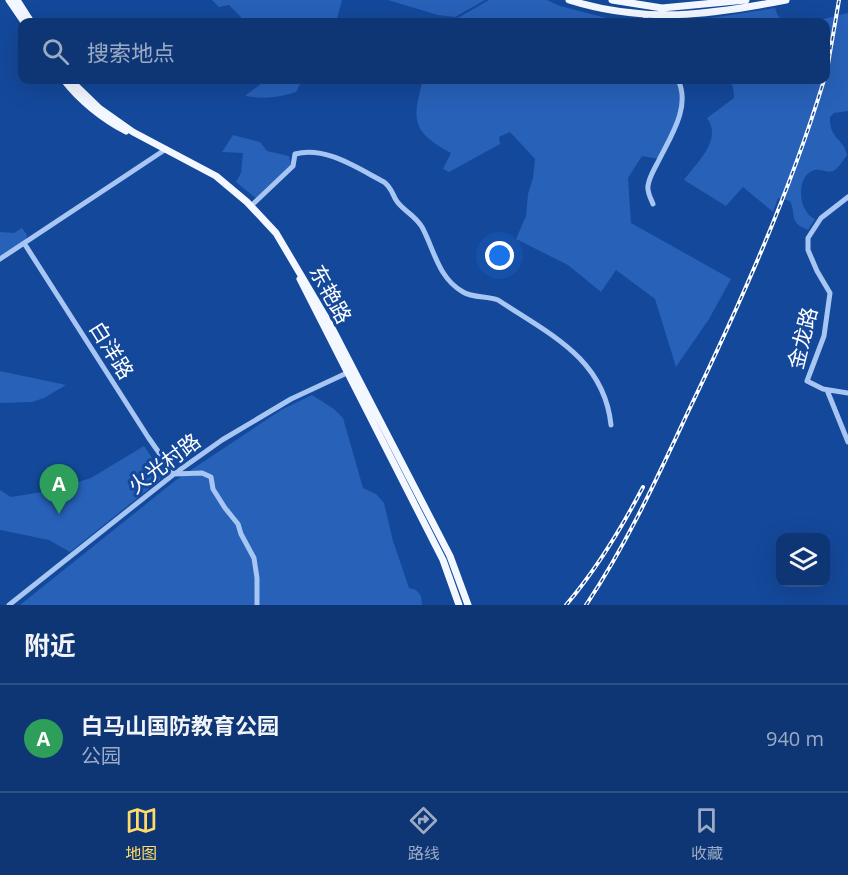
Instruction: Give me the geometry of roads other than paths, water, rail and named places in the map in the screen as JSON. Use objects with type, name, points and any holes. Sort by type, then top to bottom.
[{"type":"main road","points":[[9,0],[21,18]]},
{"type":"main road","points":[[17,0],[29,18]]},
{"type":"main road","points":[[569,0],[591,7],[662,16],[733,11],[786,0]]},
{"type":"main road","points":[[612,0],[662,8],[746,0]]},
{"type":"main road","name":"东艳路","points":[[67,84],[109,122],[216,176],[251,206],[276,232],[300,271],[443,560],[459,605]]},
{"type":"main road","name":"东艳路","points":[[74,84],[99,108],[133,132],[214,179],[244,204],[274,236],[301,281],[450,556],[468,605]]},
{"type":"street","points":[[644,14],[646,18]]},
{"type":"street","points":[[654,204],[648,187],[652,172],[678,122],[683,99],[680,84]]},
{"type":"street","points":[[0,259],[164,150]]},
{"type":"street","points":[[251,206],[293,166],[295,154],[299,153],[317,153],[339,158],[384,182],[390,187],[401,206],[414,215],[441,271],[461,292],[498,300],[565,343],[575,352],[587,366],[605,396],[611,425]]},
{"type":"street","name":"金龙路","points":[[848,197],[821,218],[808,238],[808,250],[830,293],[824,336],[807,381],[818,388],[848,393]]},
{"type":"street","name":"白洋路","points":[[24,243],[174,474]]},
{"type":"street","name":"火光村路","points":[[9,605],[174,474],[222,440],[291,399],[350,371]]},
{"type":"street","name":"金龙路","points":[[827,390],[848,442]]},
{"type":"street","points":[[174,474],[202,473],[211,477],[213,489],[238,524],[254,558],[257,605]]},
{"type":"railway","points":[[830,53],[839,0]]},
{"type":"railway","points":[[586,605],[641,510],[726,331],[779,207],[823,84]]},
{"type":"railway","points":[[566,605],[588,578],[607,549],[643,487]]},
{"type":"place","name":"白马山国防教育公园","points":[[59,514]]}]
